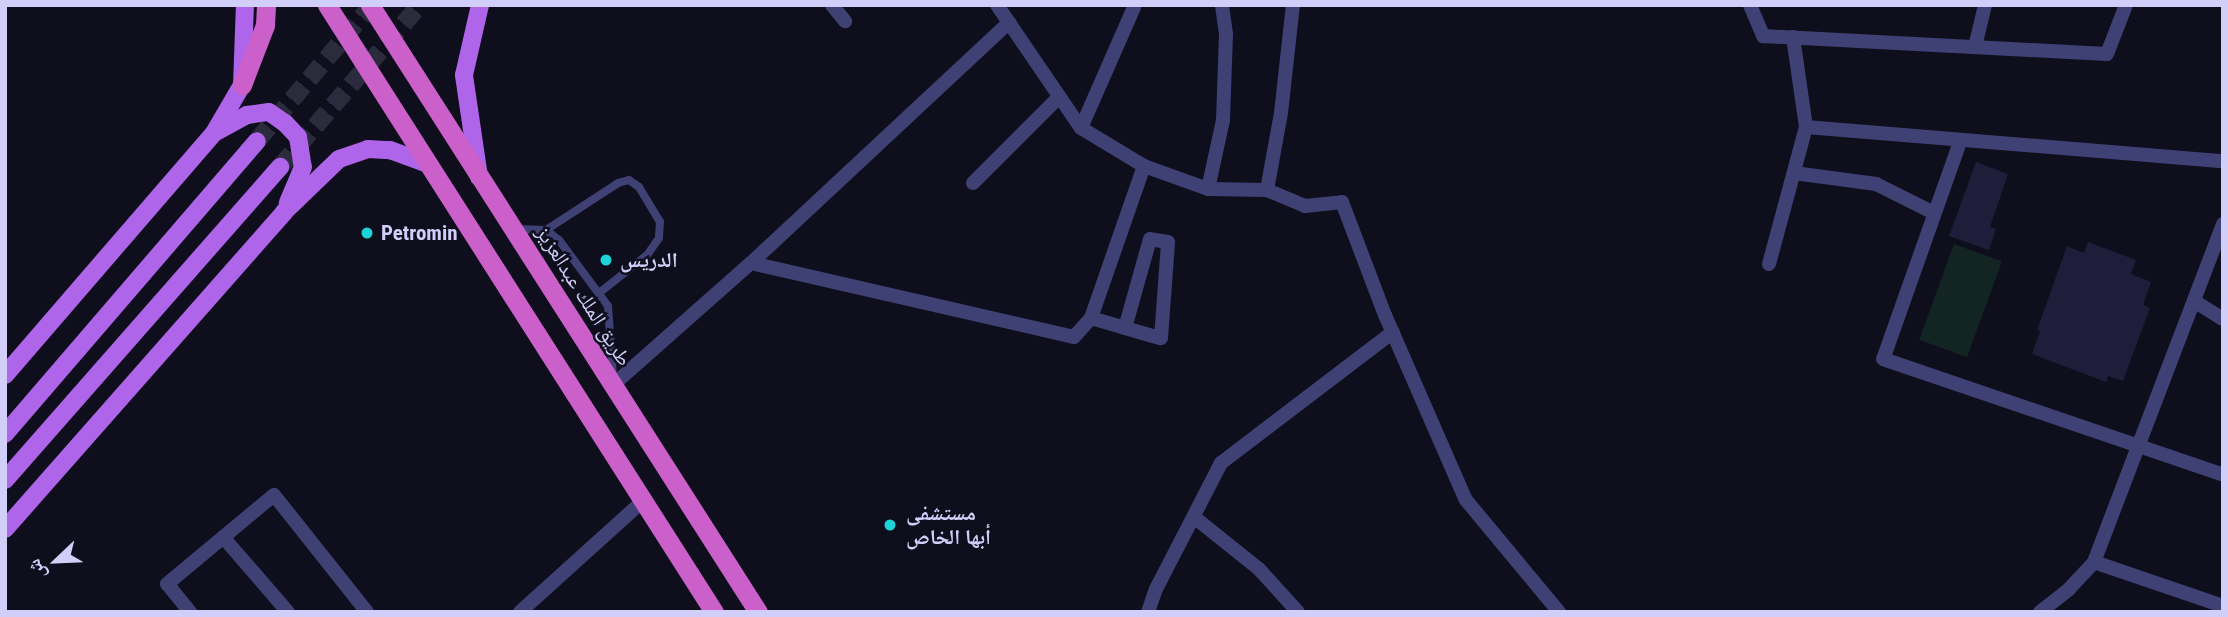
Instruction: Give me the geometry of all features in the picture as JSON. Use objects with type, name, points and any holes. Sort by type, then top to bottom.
[{"type":"highway","points":[[242,85],[265,25],[266,5]]},
{"type":"highway","points":[[327,5],[714,612]]},
{"type":"highway","name":"طريق الملك عبدالعزيز","points":[[370,5],[479,177],[516,229],[758,612]]},
{"type":"main road","points":[[5,375],[214,133],[242,85],[245,5]]},
{"type":"main road","points":[[479,177],[464,75],[480,5]]},
{"type":"main road","points":[[214,133],[247,115],[268,113],[298,137],[303,167],[285,212]]},
{"type":"main road","points":[[5,434],[257,141]]},
{"type":"main road","points":[[5,529],[285,212],[339,159],[368,149],[390,150],[428,164]]},
{"type":"main road","points":[[5,480],[280,167]]},
{"type":"street","points":[[832,5],[845,21]]},
{"type":"street","points":[[997,5],[1081,128],[1144,166],[1208,189],[1267,190],[1305,206],[1342,202],[1393,332],[1465,500],[1559,612]]},
{"type":"street","points":[[1208,189],[1223,120],[1226,34],[1222,5]]},
{"type":"street","points":[[1267,190],[1281,113],[1293,5]]},
{"type":"street","points":[[1750,5],[1763,36],[2107,54],[2126,5]]},
{"type":"street","points":[[1975,47],[1985,5]]},
{"type":"street","points":[[1081,128],[1134,7]]},
{"type":"street","points":[[613,385],[751,263],[1009,22]]},
{"type":"street","points":[[1769,264],[1806,128],[1793,37]]},
{"type":"street","points":[[973,183],[1059,97]]},
{"type":"street","points":[[1806,128],[2223,161]]},
{"type":"street","points":[[1960,142],[1883,359],[2223,475]]},
{"type":"street","points":[[751,263],[1074,337],[1091,318],[1144,166]]},
{"type":"street","points":[[1794,173],[1876,184],[1934,214]]},
{"type":"street","points":[[2040,612],[2069,589],[2094,562],[2223,224]]},
{"type":"street","points":[[1091,318],[1125,328],[1161,338],[1168,242],[1150,239],[1125,328]]},
{"type":"street","points":[[2194,302],[2223,319]]},
{"type":"street","points":[[1147,612],[1220,463],[1393,332]]},
{"type":"street","points":[[190,612],[167,584],[274,495],[367,612]]},
{"type":"street","points":[[520,612],[643,501]]},
{"type":"street","points":[[1194,517],[1259,569],[1298,612]]},
{"type":"street","points":[[223,537],[288,612]]},
{"type":"street","points":[[2094,562],[2223,606]]},
{"type":"lane","points":[[516,229],[546,230],[618,183],[629,180],[639,187],[660,222],[659,238],[646,255],[599,293]]},
{"type":"lane","points":[[546,230],[559,240],[608,306],[613,385]]},
{"type":"green space","points":[[1954,244],[2002,261],[1967,357],[1919,340]]},
{"type":"building","points":[[1976,162],[2008,174],[1990,227],[1996,229],[1989,250],[1949,236]]},
{"type":"building","points":[[2088,242],[2136,260],[2131,274],[2151,282],[2143,305],[2150,308],[2123,381],[2108,376],[2106,382],[2032,354],[2040,331],[2037,330],[2067,246],[2084,253]]},
{"type":"tunnel","points":[[257,141],[372,5]]},
{"type":"tunnel","points":[[280,167],[420,5]]},
{"type":"place","name":"Petromin","points":[[367,233]]},
{"type":"place","name":"الدريس","points":[[606,260]]},
{"type":"place","name":"مستشفى أبها الخاص","points":[[890,525]]}]
